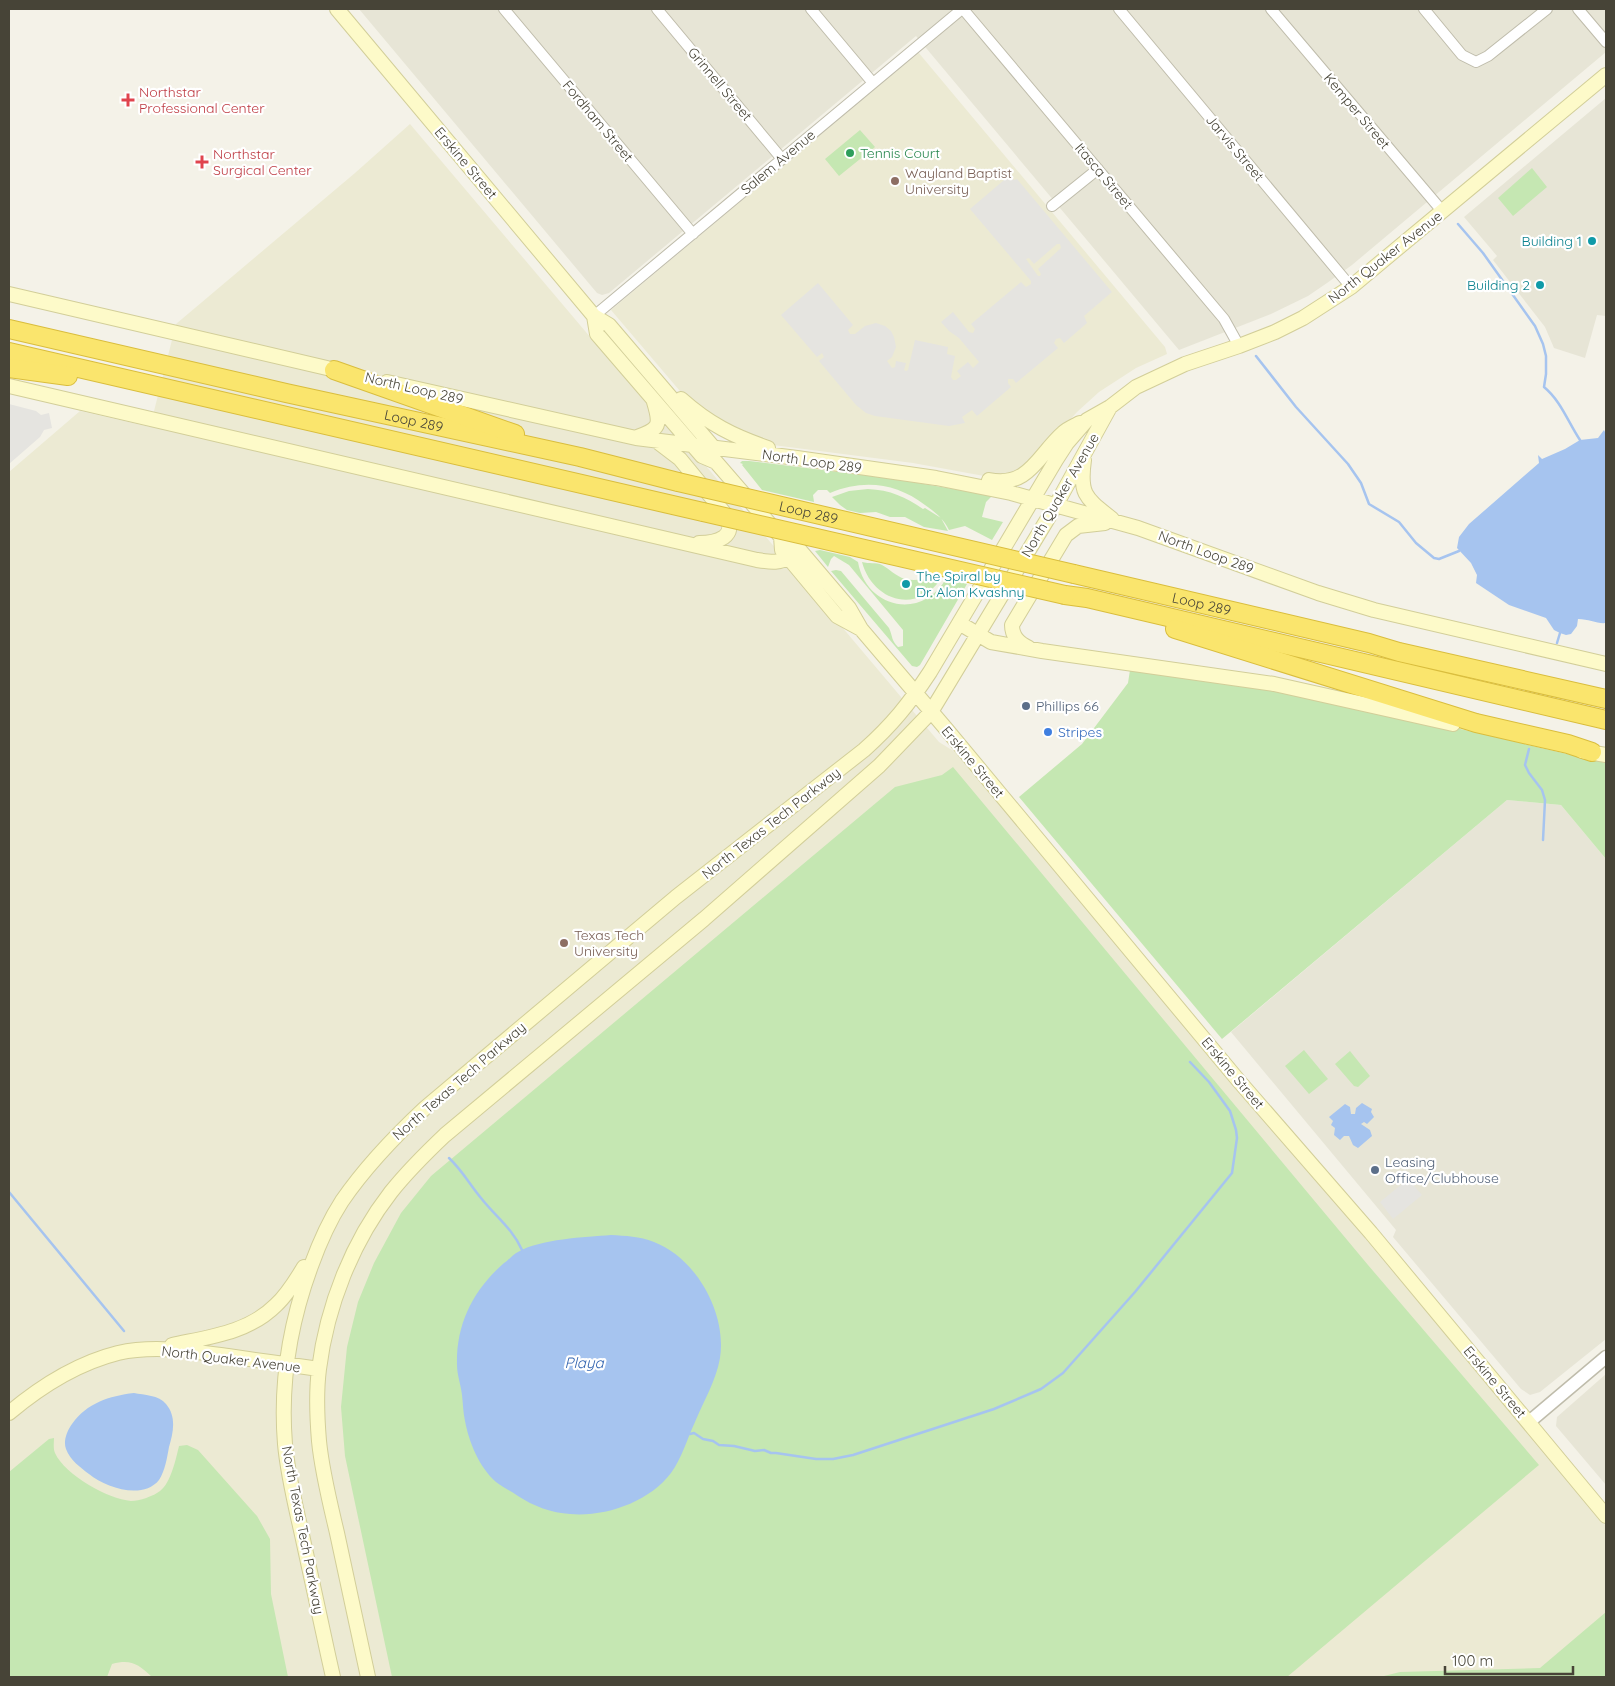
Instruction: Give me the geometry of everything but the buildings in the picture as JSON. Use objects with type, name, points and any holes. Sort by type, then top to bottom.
[{"type":"highway","name":"Loop 289","points":[[9,329],[286,393],[580,457],[678,482],[1606,699]]},
{"type":"highway","name":"Loop 289","points":[[9,352],[1066,595],[1124,606],[1606,720]]},
{"type":"highway","points":[[9,368],[66,376],[216,410],[243,406]]},
{"type":"highway","points":[[334,370],[580,457]]},
{"type":"highway","points":[[1066,595],[1081,604],[1161,625],[1476,723],[1568,744],[1599,754]]},
{"type":"highway","points":[[1369,643],[1402,645],[1564,681],[1606,686]]},
{"type":"main road","name":"Erskine Street","points":[[337,9],[594,316],[609,325],[713,447],[716,462]]},
{"type":"main road","name":"North Quaker Avenue","points":[[916,694],[1067,444],[1087,420],[1110,407],[1136,387],[1191,362],[1275,332],[1304,318],[1351,287],[1606,75]]},
{"type":"main road","name":"North Loop 289","points":[[9,294],[636,438],[936,478],[1034,499],[1116,522],[1198,549],[1318,593],[1374,610],[1606,664]]},
{"type":"main road","name":"Erskine Street","points":[[594,316],[597,334],[702,456],[716,462],[849,608],[861,629],[1238,1080],[1371,1233],[1606,1516]]},
{"type":"main road","points":[[639,360],[696,412],[712,424],[741,439],[797,458]]},
{"type":"main road","points":[[9,386],[680,543],[762,561],[781,562],[788,558]]},
{"type":"main road","points":[[636,438],[652,432],[658,425],[659,417],[653,399]]},
{"type":"main road","name":"North Quaker Avenue","points":[[931,712],[1056,505],[1110,407]]},
{"type":"main road","points":[[936,478],[960,475],[1000,482],[1014,479],[1030,470],[1063,432],[1087,420]]},
{"type":"main road","points":[[654,441],[669,449],[680,459],[730,520],[729,532],[716,542],[680,543]]},
{"type":"main road","points":[[1084,454],[1082,487],[1092,503],[1116,522]]},
{"type":"main road","points":[[1029,648],[1018,641],[1014,635],[1012,625],[1066,535],[1078,526],[1116,522]]},
{"type":"main road","name":"Erskine Street","points":[[786,539],[782,550],[788,558],[838,616],[861,629]]},
{"type":"main road","points":[[959,623],[991,642],[1274,684],[1567,749],[1599,754]]},
{"type":"main road","name":"North Texas Tech Parkway","points":[[333,1677],[291,1480],[285,1445],[284,1406],[286,1364],[301,1294],[320,1243],[341,1203],[365,1169],[392,1138],[425,1108],[676,897],[864,750],[890,726],[916,694]]},
{"type":"main road","name":"North Texas Tech Parkway","points":[[368,1677],[326,1486],[319,1442],[318,1401],[319,1369],[333,1304],[349,1261],[368,1226],[390,1193],[414,1165],[445,1135],[704,919],[872,772],[931,712]]},
{"type":"main road","points":[[151,1350],[237,1330],[257,1320],[276,1305],[292,1286],[320,1243]]},
{"type":"main road","name":"North Quaker Avenue","points":[[9,1413],[54,1381],[91,1363],[119,1353],[181,1350],[319,1369]]},
{"type":"street","name":"Fordham Street","points":[[504,9],[693,234]]},
{"type":"street","name":"Grinnell Street","points":[[657,9],[782,159]]},
{"type":"street","points":[[812,9],[873,82]]},
{"type":"street","name":"Salem Avenue","points":[[594,316],[962,9]]},
{"type":"street","name":"Itasca Street","points":[[962,9],[1224,319],[1239,346]]},
{"type":"street","name":"Jarvis Street","points":[[1118,9],[1351,287]]},
{"type":"street","name":"Kemper Street","points":[[1271,9],[1443,212]]},
{"type":"street","points":[[1424,9],[1462,55],[1473,61],[1482,61],[1547,9]]},
{"type":"street","points":[[1578,9],[1606,42]]},
{"type":"street","points":[[1052,206],[1098,169]]},
{"type":"street","points":[[1529,1422],[1606,1357]]},
{"type":"shaded area","points":[[359,9],[1606,9],[1606,52],[1352,265],[1327,283],[1308,296],[1271,314],[1179,350],[916,36],[609,293],[602,295],[597,293]]},
{"type":"shaded area","name":"Wayland Baptist University","points":[[918,52],[1165,347],[1167,354],[1136,368],[1099,392],[1077,412],[1025,469],[995,478],[913,463],[773,445],[747,438],[685,397],[611,310]]},
{"type":"shaded area","points":[[1606,98],[1606,316],[1597,315],[1585,358],[1554,348],[1545,327],[1493,260],[1497,256],[1464,217]]},
{"type":"shaded area","name":"Texas Tech University","points":[[410,124],[651,409],[695,453],[939,742],[955,752],[976,774],[1606,1526],[1606,1677],[9,1677],[9,472],[80,411],[150,427],[176,324],[355,173]]},
{"type":"shaded area","points":[[1010,175],[1014,180],[1017,179],[1112,292],[1084,316],[1087,323],[1064,343],[1060,338],[1056,339],[1054,343],[1058,348],[1016,383],[1013,379],[1008,379],[1011,387],[977,416],[972,410],[962,417],[965,423],[949,426],[875,416],[866,413],[856,405],[819,361],[824,357],[822,353],[817,357],[781,315],[818,283],[853,325],[848,330],[850,334],[855,334],[865,326],[876,323],[885,326],[891,331],[896,347],[892,357],[887,361],[892,368],[895,367],[896,361],[906,363],[904,370],[908,370],[915,340],[948,347],[947,354],[955,356],[951,377],[953,380],[956,380],[961,376],[957,371],[968,362],[973,368],[979,362],[959,338],[941,322],[953,312],[969,332],[973,333],[975,329],[971,324],[1021,282],[1026,287],[1031,284],[1031,281],[970,209]],"holes":[[[1057,244],[1060,244],[1061,248],[1038,269],[1041,274],[1038,276],[1026,259],[1029,258],[1034,264]]]},
{"type":"shaded area","points":[[9,404],[36,411],[41,415],[49,413],[52,428],[44,430],[40,437],[9,464]]},
{"type":"shaded area","points":[[1507,800],[1561,805],[1606,859],[1606,1339],[1540,1392],[1530,1395],[1521,1389],[1393,1237],[1396,1230],[1231,1032]]},
{"type":"shaded area","points":[[1408,1179],[1422,1195],[1393,1219],[1380,1202]]},
{"type":"shaded area","points":[[1606,1374],[1606,1485],[1556,1426],[1557,1417]]},
{"type":"green space","name":"Tennis Court","points":[[860,130],[875,147],[839,176],[825,159]]},
{"type":"green space","points":[[1532,168],[1547,187],[1513,216],[1498,198]]},
{"type":"green space","points":[[742,461],[895,479],[988,495],[991,497],[986,502],[982,517],[1003,522],[992,540],[965,526],[949,530],[939,516],[914,498],[903,492],[879,486],[855,486],[830,493],[827,490],[818,490],[813,495],[814,502],[762,490],[743,464],[740,463]]},
{"type":"green space","points":[[868,489],[891,493],[923,509],[925,508],[941,518],[948,531],[924,527],[905,517],[890,517],[876,512],[860,513],[847,510],[832,497],[849,491]]},
{"type":"green space","points":[[820,550],[850,557],[858,562],[863,578],[872,590],[883,599],[896,604],[923,601],[935,592],[946,579],[967,584],[920,665],[917,667],[912,666],[831,571],[841,571],[889,628],[896,645],[898,647],[903,646],[903,630],[849,565],[834,556],[828,567],[815,551]]},
{"type":"green space","points":[[862,562],[880,564],[905,579],[940,580],[930,591],[919,597],[907,600],[896,598],[885,594],[875,586],[867,575]]},
{"type":"green space","points":[[1130,670],[1268,688],[1413,718],[1606,763],[1606,859],[1561,805],[1507,800],[1222,1039],[1019,797],[1082,744],[1128,683]]},
{"type":"green space","points":[[953,767],[1368,1265],[1539,1465],[1287,1677],[392,1677],[345,1456],[341,1407],[347,1347],[358,1302],[374,1263],[401,1213],[431,1176],[895,787],[942,775]]},
{"type":"green space","points":[[1304,1050],[1328,1079],[1309,1094],[1285,1066]]},
{"type":"green space","points":[[1350,1051],[1370,1076],[1358,1087],[1354,1086],[1335,1064]]},
{"type":"green space","points":[[54,1438],[55,1453],[68,1470],[99,1491],[131,1501],[150,1496],[164,1487],[173,1470],[179,1446],[187,1445],[198,1450],[257,1516],[270,1539],[271,1594],[288,1677],[152,1677],[138,1666],[124,1662],[112,1664],[107,1677],[9,1677],[9,1472],[49,1439]]},
{"type":"green space","points":[[1606,1612],[1606,1677],[1380,1677],[1400,1672],[1540,1668]]},
{"type":"water","points":[[1604,430],[1606,434],[1606,623],[1578,619],[1577,626],[1571,634],[1566,635],[1554,630],[1546,618],[1509,605],[1476,583],[1477,575],[1471,563],[1457,548],[1459,537],[1469,524],[1539,463],[1538,455],[1542,459],[1580,440],[1598,438]]},
{"type":"water","points":[[1362,1103],[1372,1109],[1371,1112],[1374,1117],[1367,1124],[1364,1122],[1361,1124],[1370,1130],[1372,1136],[1358,1148],[1353,1145],[1349,1136],[1344,1136],[1340,1140],[1334,1135],[1335,1128],[1331,1125],[1333,1121],[1329,1117],[1345,1104],[1350,1107],[1351,1114],[1355,1114],[1356,1108]]},
{"type":"water","name":"Playa","points":[[611,1235],[638,1237],[654,1242],[669,1250],[695,1274],[705,1289],[719,1323],[720,1358],[713,1383],[681,1455],[671,1473],[662,1483],[639,1500],[612,1510],[584,1514],[556,1512],[530,1503],[501,1486],[490,1476],[480,1462],[469,1437],[464,1418],[457,1369],[457,1350],[463,1322],[475,1296],[493,1273],[516,1253],[550,1241]]},
{"type":"water","points":[[134,1393],[151,1396],[163,1401],[172,1414],[173,1425],[166,1464],[159,1480],[152,1486],[134,1491],[114,1487],[96,1479],[73,1460],[66,1449],[65,1443],[70,1427],[84,1411],[107,1399]]},
{"type":"waterway","points":[[1458,224],[1483,253],[1535,326],[1546,356],[1544,387],[1560,405],[1580,440]]},
{"type":"waterway","points":[[1256,356],[1296,407],[1348,464],[1361,483],[1369,504],[1399,522],[1416,543],[1434,558],[1439,559],[1459,551]]},
{"type":"waterway","points":[[1557,643],[1560,633]]},
{"type":"waterway","points":[[1529,749],[1525,765],[1542,790],[1545,800],[1543,840]]},
{"type":"waterway","points":[[690,1434],[694,1433],[703,1439],[713,1441],[719,1445],[816,1459],[833,1459],[853,1455],[994,1409],[1041,1389],[1063,1373],[1135,1292],[1232,1173],[1237,1138],[1230,1111],[1209,1082],[1190,1062]]},
{"type":"waterway","points":[[449,1158],[458,1167],[486,1205],[509,1229],[522,1250]]},
{"type":"waterway","points":[[9,1192],[124,1331]]},
{"type":"place","name":"Northstar Professional Center","points":[[128,100]]},
{"type":"place","name":"Tennis Court","points":[[850,153]]},
{"type":"place","name":"Northstar Surgical Center","points":[[202,162]]},
{"type":"place","name":"Wayland Baptist University","points":[[895,181]]},
{"type":"place","name":"Building 1","points":[[1592,241]]},
{"type":"place","name":"Building 2","points":[[1540,285]]},
{"type":"place","name":"The Spiral by Dr. Alon Kvashny","points":[[906,584]]},
{"type":"place","name":"Phillips 66","points":[[1026,706]]},
{"type":"place","name":"Stripes","points":[[1048,732]]},
{"type":"place","name":"Texas Tech University","points":[[564,943]]},
{"type":"place","name":"Leasing Office/Clubhouse","points":[[1375,1170]]}]
